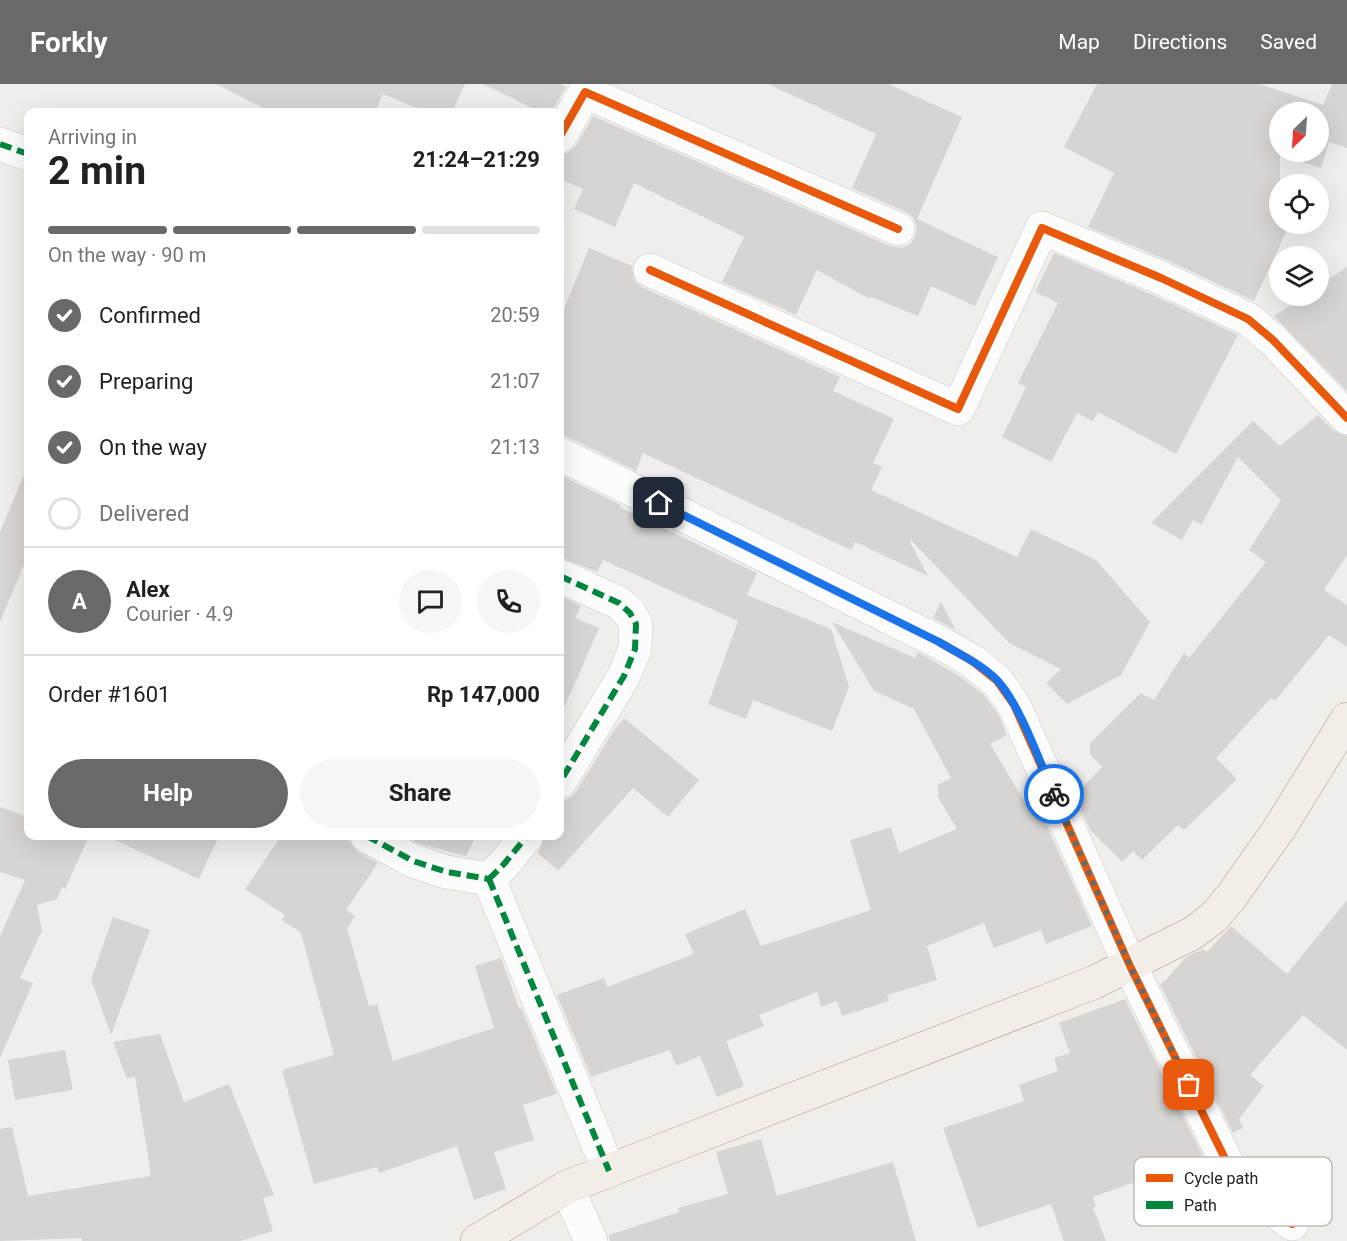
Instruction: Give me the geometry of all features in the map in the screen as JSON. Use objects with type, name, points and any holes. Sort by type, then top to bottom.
[{"type":"main road","points":[[477,1241],[567,1187],[1130,966],[1193,933],[1214,917],[1231,897],[1279,829],[1347,719]]},
{"type":"street","points":[[564,129],[588,88],[898,229]]},
{"type":"street","points":[[0,144],[24,153]]},
{"type":"street","points":[[650,270],[958,410],[1041,228],[1161,278],[1248,319],[1273,340],[1347,418]]},
{"type":"street","points":[[564,456],[939,642],[972,661],[998,681],[1014,705],[1130,966],[1224,1157]]},
{"type":"street","points":[[564,578],[619,603],[630,613],[636,624],[635,650],[624,676],[564,775]]},
{"type":"street","points":[[374,840],[413,861],[447,872],[489,879]]},
{"type":"street","points":[[489,879],[524,840]]},
{"type":"street","points":[[489,879],[609,1171]]},
{"type":"street","points":[[567,1187],[591,1241]]},
{"type":"building","points":[[216,84],[465,84],[454,108],[416,108],[383,94],[377,108],[263,108]]},
{"type":"building","points":[[483,84],[559,84],[566,87],[554,108],[532,108]]},
{"type":"building","points":[[768,84],[888,84],[962,117],[917,219],[998,257],[975,306],[931,286],[918,316],[871,297],[870,299],[817,270],[796,315],[722,282],[744,237],[634,183],[615,227],[574,209],[583,189],[564,181],[564,154],[576,146],[593,116],[890,246],[901,248],[910,244],[915,237],[917,228],[913,217],[852,188],[876,134]]},
{"type":"building","points":[[1097,84],[1259,84],[1314,102],[1269,102],[1269,162],[1280,162],[1280,174],[1269,174],[1269,234],[1285,234],[1280,246],[1269,246],[1269,269],[1254,301],[1169,261],[1088,227],[1114,173],[1064,147]]},
{"type":"building","points":[[1332,84],[1347,84],[1347,148],[1329,142],[1329,102],[1324,102]]},
{"type":"building","points":[[1302,162],[1323,162],[1321,168]]},
{"type":"building","points":[[589,248],[632,266],[634,280],[642,287],[840,377],[833,391],[894,419],[873,463],[882,467],[871,490],[1017,557],[1031,529],[1096,560],[1150,622],[1121,675],[1067,704],[1046,683],[1061,669],[1009,643],[911,540],[928,576],[855,542],[851,550],[643,453],[636,471],[564,436],[564,309]]},
{"type":"building","points":[[1054,253],[1153,295],[1238,335],[1176,454],[1098,412],[1093,421],[1077,413],[1051,462],[1002,437],[1026,387],[1018,383],[1058,303],[1035,292]]},
{"type":"building","points":[[1347,267],[1347,391],[1274,316],[1290,306],[1329,306],[1329,279]]},
{"type":"building","points":[[1318,415],[1334,431],[1347,436],[1347,555],[1324,590],[1347,605],[1347,647],[1329,635],[1275,701],[1271,698],[1216,758],[1237,779],[1184,830],[1178,825],[1142,860],[1133,851],[1122,862],[1090,830],[1075,795],[1102,767],[1090,754],[1090,743],[1141,693],[1154,700],[1184,653],[1189,658],[1266,562],[1249,550],[1281,500],[1238,457],[1201,525],[1193,520],[1182,540],[1151,523],[1253,421],[1280,446]]},
{"type":"building","points":[[24,475],[24,565],[0,622],[0,532]]},
{"type":"building","points":[[564,477],[621,505],[620,507],[757,573],[747,595],[831,629],[849,687],[832,731],[753,700],[746,719],[708,704],[738,621],[603,560],[597,572],[564,559]]},
{"type":"building","points":[[564,598],[581,606],[575,618],[599,628],[564,708]]},
{"type":"building","points":[[941,602],[956,630],[933,618]]},
{"type":"building","points":[[832,622],[915,658],[918,652],[961,677],[983,694],[998,714],[1007,735],[990,744],[1029,809],[1038,806],[1092,926],[1046,944],[1041,930],[994,948],[984,923],[927,946],[937,980],[887,995],[889,1001],[842,1016],[837,1001],[821,1007],[817,992],[759,1015],[764,1026],[726,1041],[744,1086],[717,1097],[700,1056],[676,1066],[670,1050],[591,1077],[557,995],[604,978],[607,987],[694,954],[685,934],[745,909],[761,946],[871,910],[850,840],[891,827],[899,853],[957,829],[938,797],[938,785],[951,778],[914,709],[874,691]]},
{"type":"building","points":[[624,718],[699,780],[668,817],[633,788],[558,871],[538,853],[543,840],[564,840],[564,800],[569,799],[576,792],[612,733]]},
{"type":"building","points":[[0,807],[24,816],[24,840],[87,840],[65,889],[62,887],[57,899],[37,905],[42,931],[20,978],[33,983],[0,1058],[0,936],[25,880],[0,872]]},
{"type":"building","points":[[115,840],[217,840],[199,879]]},
{"type":"building","points":[[278,840],[348,840],[358,852],[378,863],[346,910],[355,916],[347,928],[369,1006],[377,1004],[393,1061],[494,1028],[475,966],[501,958],[519,1008],[521,1007],[557,1094],[523,1105],[534,1140],[494,1152],[506,1189],[474,1200],[457,1146],[379,1173],[377,1167],[314,1184],[282,1070],[334,1055],[301,933],[282,920],[285,915],[245,889]]},
{"type":"building","points":[[412,840],[474,840],[466,856]]},
{"type":"building","points":[[1347,900],[1347,1050],[1303,1015],[1250,1075],[1264,1086],[1239,1119],[1243,1128],[1233,1133],[1160,984],[1186,957],[1203,949],[1207,952],[1231,926],[1287,974]]},
{"type":"building","points":[[113,917],[150,930],[111,1035],[91,979]]},
{"type":"building","points":[[1125,999],[1204,1157],[1134,1157],[1134,1182],[1093,1197],[1096,1207],[1093,1208],[1106,1241],[1064,1241],[1051,1204],[978,1228],[943,1128],[1024,1101],[1019,1085],[1058,1071],[1054,1058],[1070,1053],[1059,1023]]},
{"type":"building","points":[[160,1034],[184,1102],[229,1084],[274,1195],[263,1198],[273,1231],[240,1241],[82,1241],[82,1238],[0,1241],[0,1129],[12,1127],[28,1196],[151,1176],[135,1076],[127,1079],[113,1042]]},
{"type":"building","points":[[65,1050],[73,1090],[15,1100],[8,1060]]},
{"type":"building","points":[[761,1139],[777,1196],[893,1162],[916,1241],[610,1241],[609,1235],[679,1212],[678,1208],[728,1194],[716,1152]]},
{"type":"marked path","points":[[0,144],[24,153]]},
{"type":"marked path","points":[[564,578],[619,603],[630,613],[636,624],[635,649],[624,676],[564,775]]},
{"type":"marked path","points":[[374,840],[413,861],[447,872],[489,879]]},
{"type":"marked path","points":[[489,879],[524,840]]},
{"type":"marked path","points":[[489,879],[609,1171]]},
{"type":"cycle path","points":[[564,129],[585,92],[898,229]]},
{"type":"cycle path","points":[[650,270],[958,409],[1042,228],[1161,278],[1248,319],[1273,340],[1347,418]]},
{"type":"cycle path","points":[[939,642],[972,661],[997,681],[1014,705],[1130,966],[1224,1157]]},
{"type":"way so far","points":[[1054,794],[1130,966],[1189,1085]]},
{"type":"route","points":[[659,503],[939,642],[972,661],[998,681],[1014,705],[1054,794]]}]
